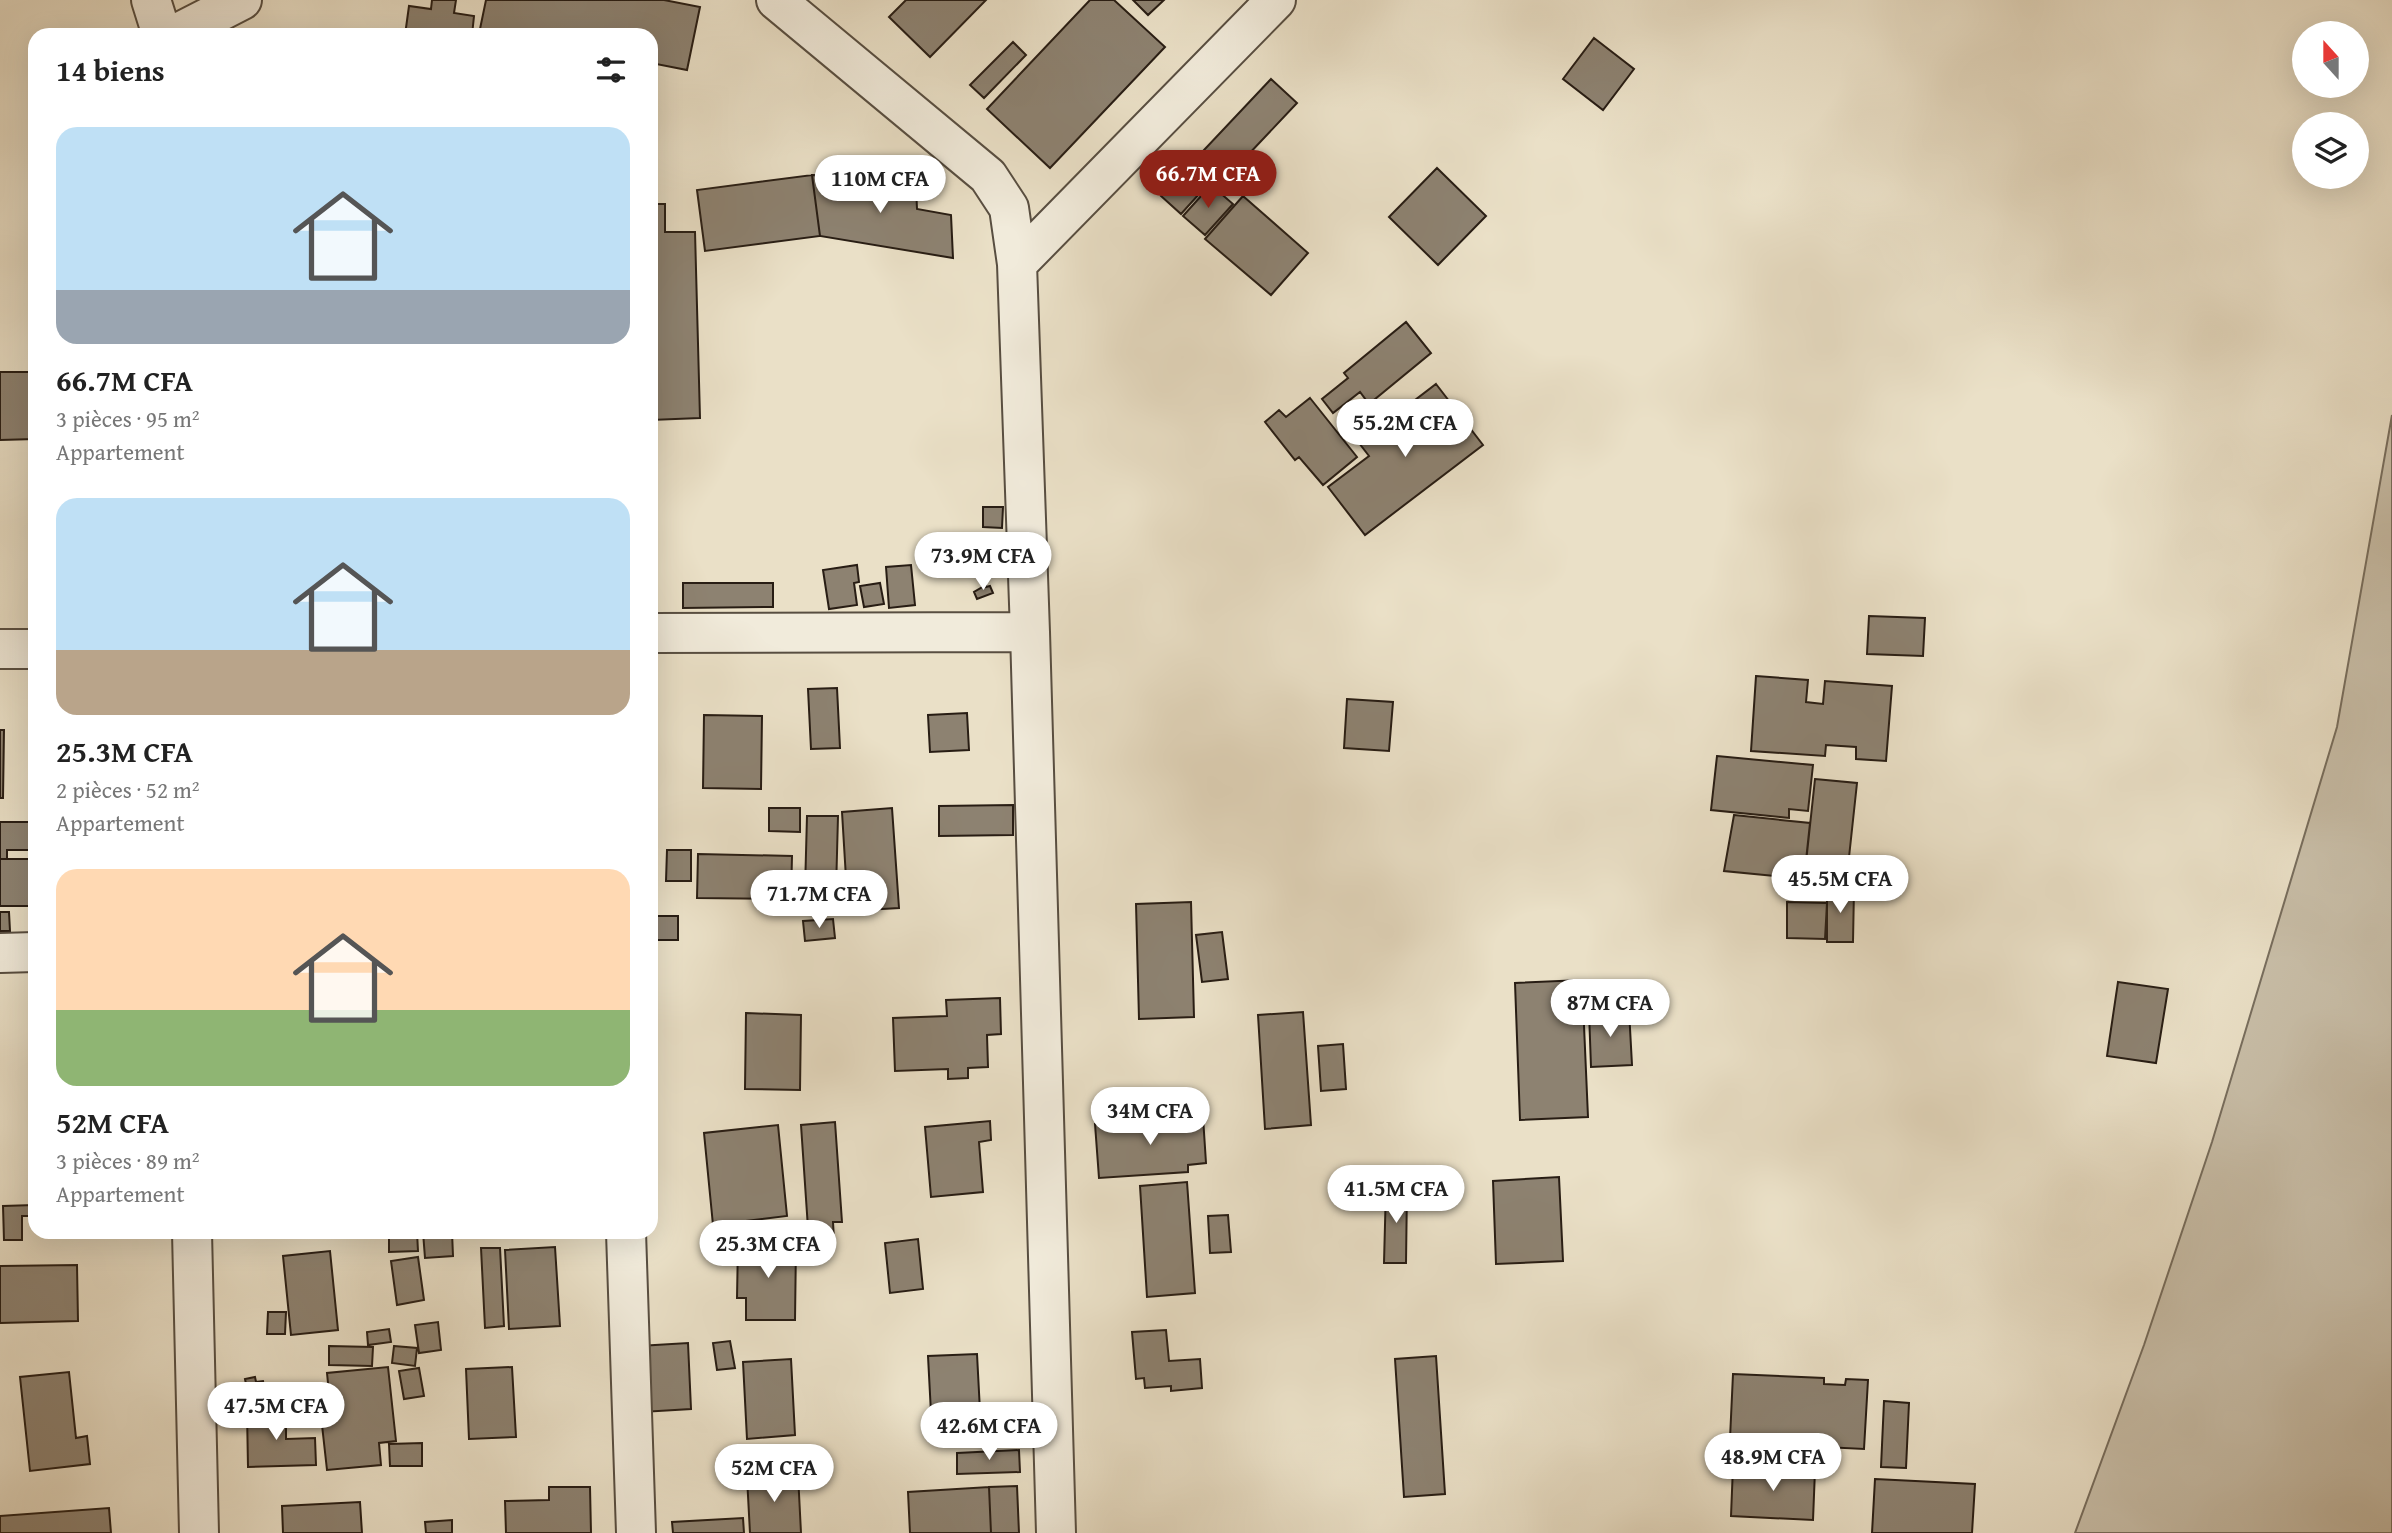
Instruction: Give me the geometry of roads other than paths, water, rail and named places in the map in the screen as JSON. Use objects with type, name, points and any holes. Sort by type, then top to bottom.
[{"type":"street","points":[[151,0],[160,28]]},
{"type":"street","points":[[188,28],[242,0]]},
{"type":"street","points":[[776,0],[988,176],[1009,208],[1017,264],[1056,1533]]},
{"type":"street","points":[[1017,264],[1276,0]]},
{"type":"street","points":[[658,634],[1030,632]]},
{"type":"street","points":[[0,649],[28,649]]},
{"type":"street","points":[[0,953],[28,953]]},
{"type":"street","points":[[192,1239],[199,1533]]},
{"type":"street","points":[[626,1239],[636,1533]]}]
